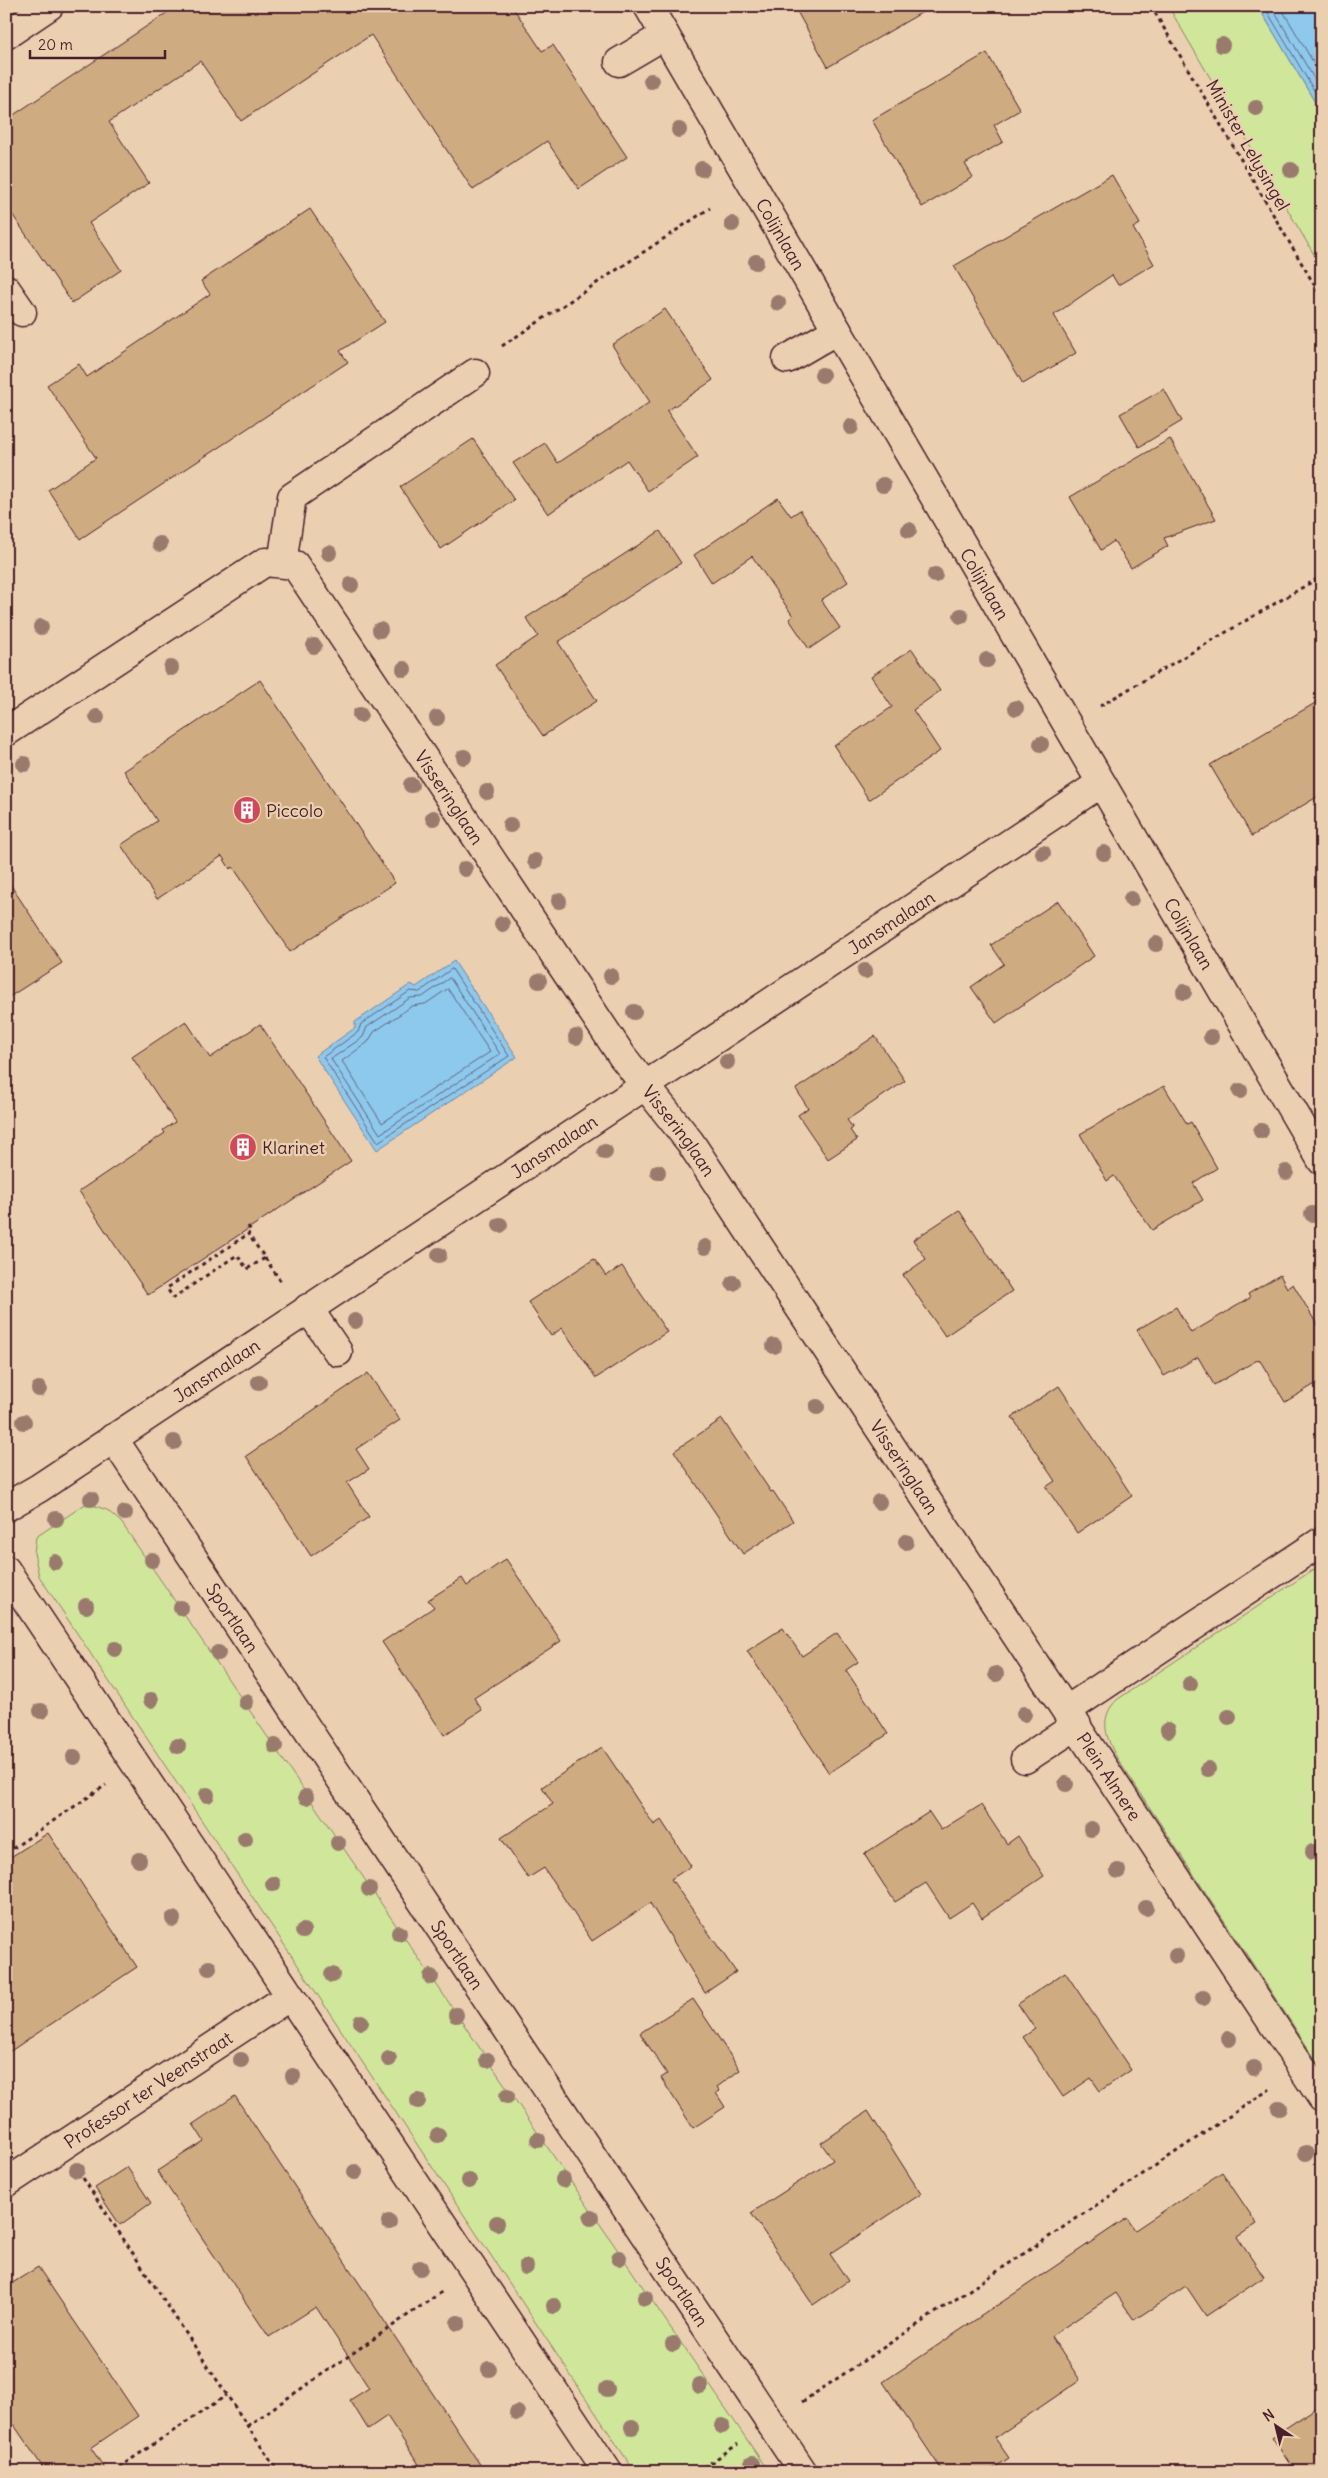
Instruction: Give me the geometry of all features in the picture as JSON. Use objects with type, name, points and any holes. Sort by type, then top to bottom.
[{"type":"street","points":[[6,35],[49,6]]},
{"type":"street","name":"Colijnlaan","points":[[648,6],[1322,1161]]},
{"type":"street","points":[[619,62],[665,35]]},
{"type":"street","points":[[6,289],[22,312]]},
{"type":"street","points":[[787,359],[837,330]]},
{"type":"street","points":[[6,732],[265,562],[282,563],[292,497],[475,373]]},
{"type":"street","name":"Visseringlaan","points":[[282,563],[295,565],[300,572],[603,1028],[690,1142],[1072,1717]]},
{"type":"street","name":"Jansmalaan","points":[[6,1507],[1101,783]]},
{"type":"street","points":[[308,1308],[338,1352]]},
{"type":"street","name":"Sportlaan","points":[[113,1438],[804,2472]]},
{"type":"street","points":[[1025,1759],[1072,1717],[1322,1540]]},
{"type":"street","points":[[6,1570],[608,2472]]},
{"type":"street","name":"Plein Almere","points":[[1072,1717],[1322,2098]]},
{"type":"street","name":"Professor ter Veenstraat","points":[[6,2183],[290,1996]]},
{"type":"path","name":"Minister Lelysingel","points":[[1151,6],[1322,298]]},
{"type":"path","points":[[495,351],[710,208]]},
{"type":"path","points":[[1094,710],[1322,576]]},
{"type":"path","points":[[248,1226],[252,1231],[167,1288],[173,1298],[237,1255],[246,1269],[264,1258]]},
{"type":"path","points":[[248,1234],[283,1285]]},
{"type":"path","points":[[6,1854],[112,1781]]},
{"type":"path","points":[[795,2406],[1273,2087]]},
{"type":"path","points":[[83,2178],[278,2472]]},
{"type":"path","points":[[247,2426],[449,2287]]},
{"type":"path","points":[[112,2472],[227,2395]]},
{"type":"path","points":[[697,2472],[746,2440]]},
{"type":"green space","points":[[1168,6],[1258,6],[1322,114],[1322,268]]},
{"type":"green space","points":[[87,1503],[107,1510],[121,1522],[769,2472],[635,2472],[39,1576],[34,1553],[36,1537]]},
{"type":"green space","points":[[1322,1564],[1322,2069],[1117,1758],[1107,1735],[1106,1720],[1112,1706],[1118,1699]]},
{"type":"water","points":[[1258,6],[1322,6],[1322,114]]},
{"type":"water","points":[[454,961],[517,1057],[377,1150],[315,1056],[355,1028],[355,1022],[411,984],[416,987]]},
{"type":"building","points":[[177,6],[512,6],[542,51],[553,45],[627,157],[579,189],[547,141],[473,190],[371,35],[241,121],[200,61],[109,122],[149,183],[89,223],[121,270],[72,303],[6,205],[6,120]]},
{"type":"building","points":[[794,6],[933,6],[828,67]]},
{"type":"building","points":[[987,53],[1020,110],[994,125],[1003,142],[965,164],[973,177],[922,207],[872,120]]},
{"type":"building","points":[[1112,175],[1140,224],[1133,228],[1154,264],[1118,285],[1112,275],[1054,315],[1076,353],[1023,384],[954,266]]},
{"type":"building","points":[[310,209],[385,322],[340,351],[348,362],[80,539],[48,490],[96,458],[47,385],[79,364],[87,377],[210,294],[201,281]]},
{"type":"building","points":[[665,309],[713,380],[667,411],[698,457],[648,491],[627,460],[548,514],[513,463],[545,443],[558,463],[650,402],[612,345]]},
{"type":"building","points":[[1164,389],[1182,421],[1139,447],[1120,414]]},
{"type":"building","points":[[473,439],[514,500],[441,549],[400,487]]},
{"type":"building","points":[[1170,439],[1216,519],[1164,538],[1168,546],[1131,568],[1114,541],[1101,550],[1070,497]]},
{"type":"building","points":[[778,498],[791,516],[800,510],[848,582],[821,600],[840,628],[809,649],[789,619],[793,616],[752,556],[712,583],[694,555]]},
{"type":"building","points":[[660,531],[681,563],[558,642],[597,701],[543,736],[495,665],[538,636],[526,618]]},
{"type":"building","points":[[912,649],[940,691],[913,710],[940,751],[869,800],[834,746],[892,707],[871,676]]},
{"type":"building","name":"Piccolo","points":[[260,680],[395,883],[290,952],[233,867],[230,869],[222,856],[157,899],[121,845],[157,821],[124,771]]},
{"type":"building","points":[[1322,699],[1322,794],[1252,836],[1210,765]]},
{"type":"building","points":[[6,878],[62,963],[6,999]]},
{"type":"building","points":[[1058,901],[1094,956],[996,1023],[971,987],[1004,964],[991,945]]},
{"type":"building","name":"Klarinet","points":[[186,1021],[210,1058],[260,1024],[351,1161],[148,1295],[79,1191],[165,1133],[163,1130],[175,1122],[132,1057]]},
{"type":"building","points":[[875,1036],[905,1081],[847,1120],[853,1128],[850,1130],[857,1140],[828,1159],[798,1115],[808,1108],[796,1089]]},
{"type":"building","points":[[1164,1086],[1187,1124],[1191,1122],[1217,1168],[1193,1183],[1203,1200],[1152,1230],[1114,1176],[1107,1181],[1080,1134]]},
{"type":"building","points":[[959,1210],[1012,1291],[945,1336],[903,1275],[926,1259],[913,1240]]},
{"type":"building","points":[[594,1259],[606,1276],[622,1266],[667,1332],[596,1378],[562,1328],[551,1336],[528,1302]]},
{"type":"building","points":[[1280,1275],[1287,1288],[1293,1284],[1322,1333],[1322,1380],[1285,1402],[1259,1359],[1214,1385],[1198,1357],[1164,1376],[1137,1330],[1176,1307],[1191,1333],[1250,1298],[1248,1294]]},
{"type":"building","points":[[368,1373],[400,1420],[356,1449],[369,1469],[347,1483],[369,1517],[311,1556],[246,1456]]},
{"type":"building","points":[[1059,1386],[1132,1496],[1077,1533],[1046,1487],[1055,1481],[1012,1417]]},
{"type":"building","points":[[722,1419],[793,1521],[743,1554],[674,1451]]},
{"type":"building","points":[[506,1559],[561,1641],[474,1698],[482,1710],[444,1735],[382,1642],[434,1607],[428,1600],[462,1578],[467,1586]]},
{"type":"building","points":[[783,1628],[802,1656],[837,1633],[858,1662],[846,1670],[888,1734],[829,1773],[747,1651]]},
{"type":"building","points":[[602,1747],[654,1825],[661,1820],[691,1866],[671,1879],[736,1972],[705,1993],[650,1903],[592,1941],[544,1868],[528,1878],[501,1838],[553,1804],[542,1787]]},
{"type":"building","points":[[981,1805],[1007,1844],[1018,1836],[1044,1876],[982,1918],[972,1903],[949,1918],[926,1883],[895,1902],[864,1854],[929,1812],[941,1830]]},
{"type":"building","points":[[48,1833],[137,1967],[6,2054],[6,1860]]},
{"type":"building","points":[[1065,1972],[1131,2070],[1100,2091],[1091,2078],[1063,2097],[1023,2037],[1035,2029],[1018,2004]]},
{"type":"building","points":[[693,1999],[740,2070],[717,2087],[720,2091],[716,2093],[725,2107],[693,2128],[661,2078],[667,2074],[640,2033]]},
{"type":"building","points":[[235,2096],[485,2472],[424,2472],[387,2416],[368,2429],[350,2400],[369,2388],[316,2307],[269,2337],[157,2171],[204,2141],[193,2124]]},
{"type":"building","points":[[868,2111],[921,2194],[830,2254],[848,2281],[813,2305],[751,2213],[833,2160],[821,2143]]},
{"type":"building","points":[[127,2167],[151,2203],[120,2225],[95,2188]]},
{"type":"building","points":[[1222,2172],[1257,2224],[1237,2237],[1264,2277],[1206,2316],[1186,2286],[1134,2320],[1116,2293],[1051,2336],[1080,2380],[995,2438],[1009,2458],[988,2472],[943,2472],[883,2382],[1127,2218],[1135,2230]]},
{"type":"building","points":[[38,2267],[138,2416],[91,2448],[107,2472],[46,2472],[14,2425],[6,2425],[6,2287]]},
{"type":"building","points":[[1322,2404],[1322,2472],[1295,2472],[1272,2437]]},
{"type":"place","name":"Piccolo","points":[[247,810]]},
{"type":"place","name":"Klarinet","points":[[243,1147]]}]
